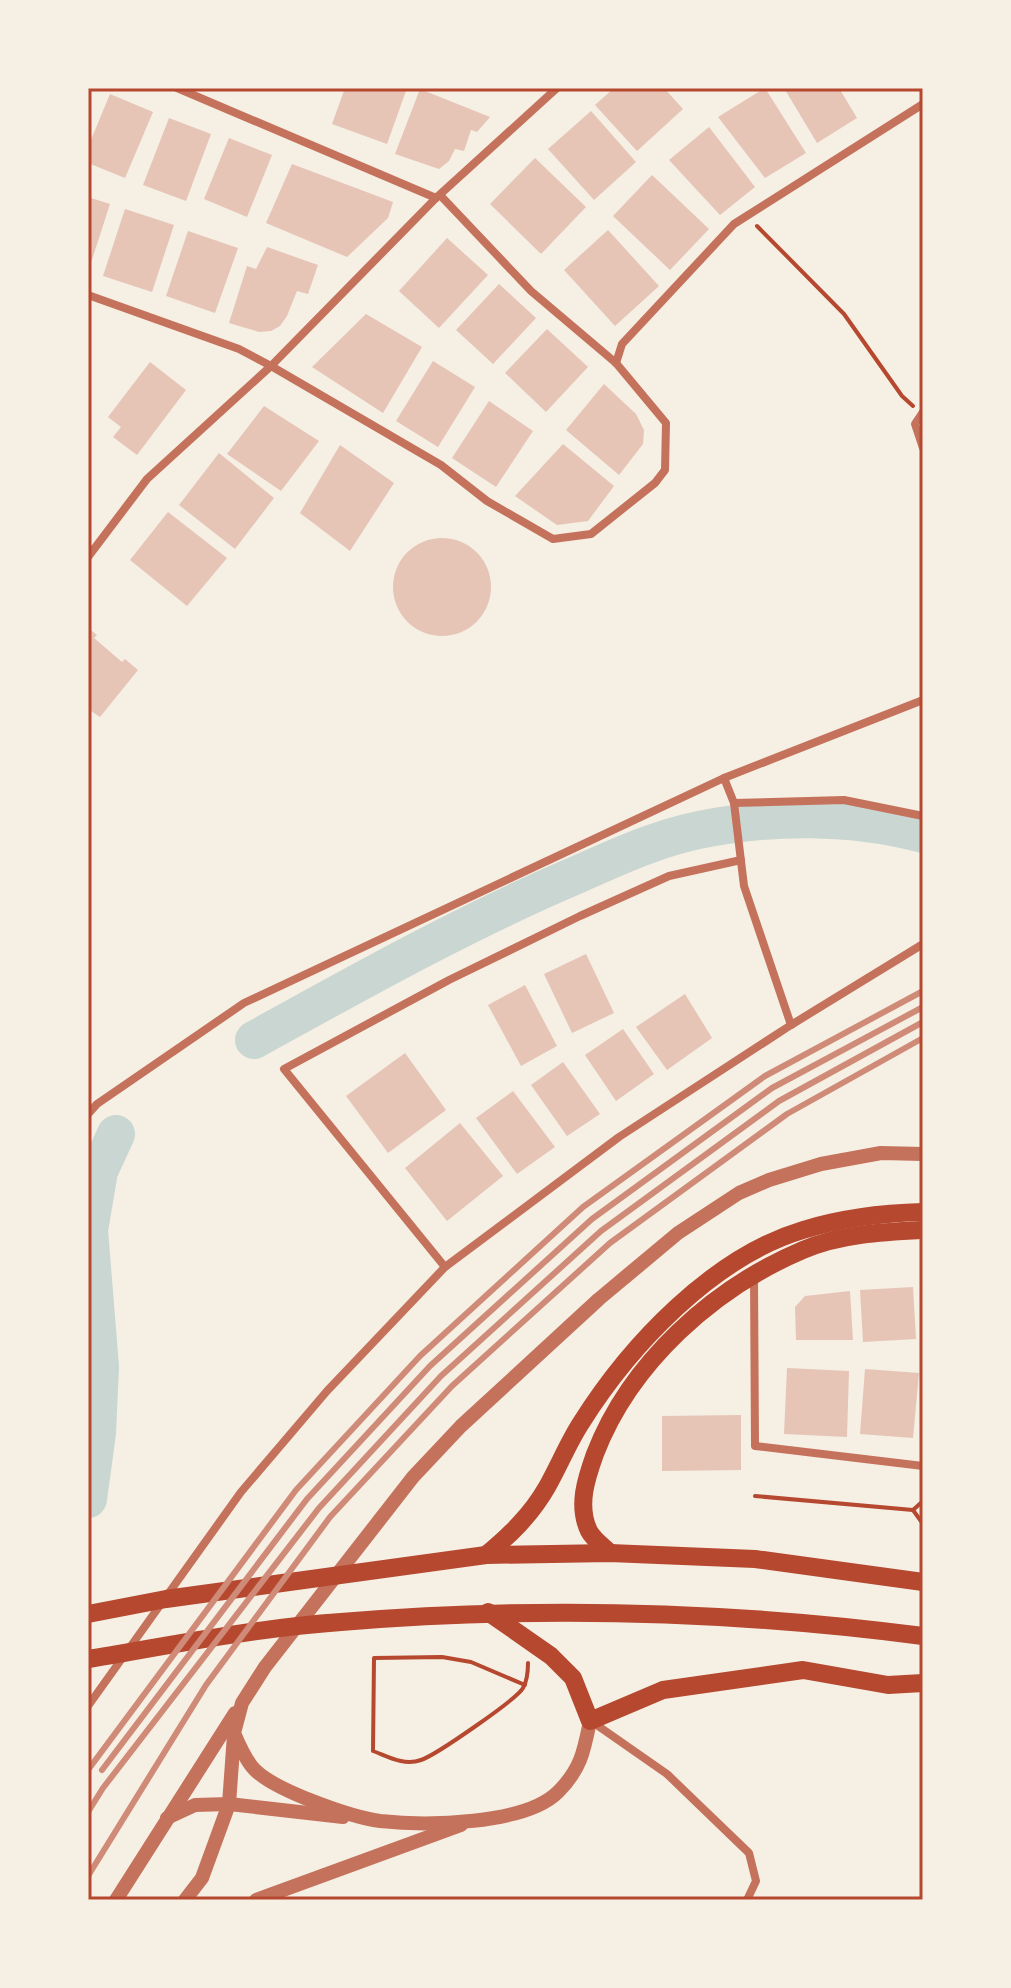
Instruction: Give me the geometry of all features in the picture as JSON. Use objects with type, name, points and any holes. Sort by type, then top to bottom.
[{"type":"main road","points":[[486,1555],[514,1531],[531,1511],[579,1425],[623,1364],[649,1335],[715,1277],[748,1255],[802,1230],[862,1216],[923,1212]]},
{"type":"main road","points":[[610,1553],[590,1533],[582,1504],[588,1473],[616,1408],[661,1350],[692,1319],[723,1295],[805,1249],[860,1234],[923,1230]]},
{"type":"main road","points":[[88,1614],[138,1603],[486,1555],[610,1553],[755,1559],[923,1582]]},
{"type":"main road","points":[[488,1612],[531,1641],[573,1678],[590,1721],[663,1690],[803,1670],[888,1685],[923,1683]]},
{"type":"main road","points":[[88,1659],[224,1636],[338,1622],[488,1612],[689,1616],[923,1636]]},
{"type":"street","points":[[88,295],[239,349],[441,465],[487,501],[553,539],[591,534],[655,483],[665,470],[666,423],[616,363],[531,291],[438,196],[177,88]]},
{"type":"street","points":[[88,557],[147,479],[271,366],[438,196],[557,88]]},
{"type":"street","points":[[616,363],[622,344],[734,224],[923,104]]},
{"type":"street","points":[[922,413],[915,424],[923,448]]},
{"type":"street","points":[[88,1114],[164,1055],[244,1003],[724,778],[923,700]]},
{"type":"street","points":[[724,778],[734,803],[744,886],[791,1025]]},
{"type":"street","points":[[734,803],[844,800],[923,816]]},
{"type":"street","points":[[445,1267],[284,1069],[449,980],[580,916],[669,876],[741,860]]},
{"type":"street","points":[[88,1706],[241,1492],[327,1391],[445,1267],[619,1137],[923,944]]},
{"type":"street","points":[[116,1900],[265,1667],[413,1477],[461,1426],[599,1299],[678,1233],[739,1193],[821,1164],[881,1153],[923,1154]]},
{"type":"street","points":[[754,1276],[755,1446],[923,1466]]},
{"type":"street","points":[[185,1900],[202,1878],[229,1804],[234,1733],[242,1703]]},
{"type":"street","points":[[167,1819],[195,1805],[229,1804],[379,1821],[469,1822],[516,1816],[557,1794],[581,1763],[590,1721],[667,1774],[749,1853],[756,1881],[747,1900]]},
{"type":"street","points":[[234,1733],[255,1770],[294,1793],[379,1821]]},
{"type":"street","points":[[256,1900],[469,1822]]},
{"type":"path","points":[[747,216],[844,314],[902,396],[922,413]]},
{"type":"path","points":[[755,1496],[913,1510],[923,1501]]},
{"type":"path","points":[[913,1510],[923,1524]]},
{"type":"path","points":[[525,1685],[471,1662],[442,1657],[374,1658],[373,1751],[401,1762],[421,1760],[465,1735],[517,1696],[525,1685],[531,1641]]},
{"type":"building","points":[[345,88],[407,88],[387,144],[332,124]]},
{"type":"building","points":[[614,88],[664,88],[683,109],[637,151],[595,105]]},
{"type":"building","points":[[765,88],[806,153],[765,178],[718,117]]},
{"type":"building","points":[[784,88],[839,88],[857,118],[817,143]]},
{"type":"building","points":[[420,89],[490,117],[477,132],[471,130],[464,151],[455,149],[449,161],[439,169],[395,154]]},
{"type":"building","points":[[110,94],[153,112],[125,178],[88,163],[88,147]]},
{"type":"building","points":[[591,111],[636,162],[594,200],[548,149]]},
{"type":"building","points":[[169,118],[211,134],[186,201],[143,185]]},
{"type":"building","points":[[709,127],[755,187],[720,215],[669,160]]},
{"type":"building","points":[[229,138],[272,155],[247,217],[204,199]]},
{"type":"building","points":[[535,158],[586,207],[541,254],[490,204]]},
{"type":"building","points":[[292,164],[393,202],[388,218],[347,257],[266,223]]},
{"type":"building","points":[[652,175],[709,229],[670,270],[613,216]]},
{"type":"building","points":[[88,197],[110,204],[89,269],[88,269]]},
{"type":"building","points":[[125,209],[174,225],[152,292],[103,276]]},
{"type":"building","points":[[608,230],[659,286],[615,326],[564,270]]},
{"type":"building","points":[[188,231],[238,248],[215,313],[166,296]]},
{"type":"building","points":[[447,238],[488,275],[439,328],[399,291]]},
{"type":"building","points":[[267,247],[318,265],[308,294],[297,291],[280,326],[259,332],[229,323],[247,266],[256,269]]},
{"type":"building","points":[[499,284],[536,318],[493,364],[456,330]]},
{"type":"building","points":[[366,314],[422,347],[383,413],[312,367]]},
{"type":"building","points":[[547,329],[588,367],[546,412],[505,373]]},
{"type":"building","points":[[433,361],[475,387],[438,447],[396,421]]},
{"type":"building","points":[[150,362],[186,390],[137,455],[113,437],[121,427],[108,417]]},
{"type":"building","points":[[604,384],[636,414],[644,430],[643,444],[619,475],[566,430]]},
{"type":"building","points":[[489,401],[533,431],[496,487],[452,458]]},
{"type":"building","points":[[264,406],[319,441],[281,491],[227,454]]},
{"type":"building","points":[[563,444],[614,486],[588,521],[557,525],[515,496]]},
{"type":"building","points":[[340,445],[394,483],[350,551],[300,513]]},
{"type":"building","points":[[219,453],[274,498],[235,549],[179,505]]},
{"type":"building","points":[[168,512],[227,558],[187,606],[130,560]]},
{"type":"building","points":[[442,538],[461,542],[476,553],[487,568],[491,587],[487,606],[476,621],[461,632],[442,636],[423,632],[408,621],[397,606],[393,587],[397,568],[408,553],[423,542]]},
{"type":"building","points":[[88,628],[97,635],[94,638],[122,662],[125,659],[138,670],[100,717],[88,709]]},
{"type":"building","points":[[586,954],[614,1013],[572,1033],[544,974]]},
{"type":"building","points":[[525,985],[557,1046],[521,1066],[488,1005]]},
{"type":"building","points":[[685,994],[712,1038],[667,1070],[636,1027]]},
{"type":"building","points":[[623,1029],[654,1074],[616,1101],[585,1055]]},
{"type":"building","points":[[405,1053],[446,1110],[388,1153],[346,1096]]},
{"type":"building","points":[[563,1062],[600,1114],[567,1136],[531,1085]]},
{"type":"building","points":[[513,1091],[555,1147],[517,1174],[476,1118]]},
{"type":"building","points":[[460,1123],[503,1176],[447,1221],[405,1168]]},
{"type":"building","points":[[913,1287],[916,1339],[863,1342],[860,1290]]},
{"type":"building","points":[[850,1291],[853,1340],[796,1340],[795,1307],[805,1296]]},
{"type":"building","points":[[787,1368],[849,1371],[847,1437],[784,1434]]},
{"type":"building","points":[[865,1369],[919,1373],[913,1438],[860,1434]]},
{"type":"building","points":[[741,1415],[741,1470],[662,1471],[662,1416]]},
{"type":"waterway","points":[[254,1040],[492,913],[667,838],[726,825],[811,819],[868,823],[923,834]]},
{"type":"waterway","points":[[88,1499],[97,1433],[100,1367],[89,1230],[99,1171],[116,1134]]},
{"type":"railway","points":[[88,1770],[296,1490],[420,1356],[583,1207],[765,1076],[923,991]]},
{"type":"railway","points":[[102,1770],[307,1499],[430,1366],[592,1219],[772,1088],[923,1007]]},
{"type":"railway","points":[[88,1812],[103,1788],[319,1508],[441,1376],[601,1231],[779,1101],[923,1022]]},
{"type":"railway","points":[[88,1876],[206,1685],[330,1517],[452,1386],[610,1243],[787,1114],[923,1038]]}]
